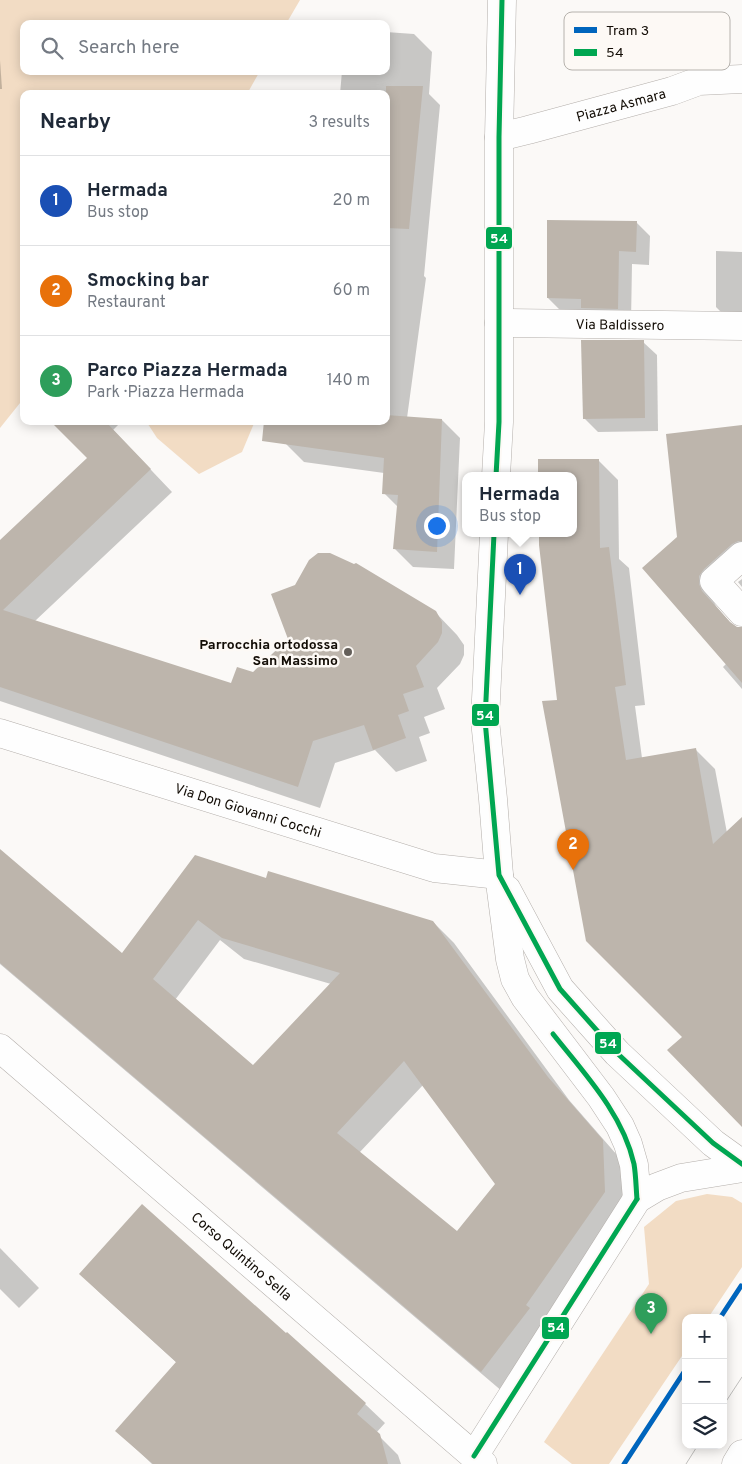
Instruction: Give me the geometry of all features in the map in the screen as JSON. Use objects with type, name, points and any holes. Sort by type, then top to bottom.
[{"type":"street","points":[[496,472],[499,422],[499,137],[502,0]]},
{"type":"street","name":"Piazza Asmara","points":[[499,137],[672,91],[699,81],[742,79]]},
{"type":"street","name":"Via Baldissero","points":[[499,323],[742,326]]},
{"type":"street","points":[[494,537],[485,720],[499,875],[510,959],[524,997],[601,1097],[620,1126],[634,1165],[637,1199]]},
{"type":"street","points":[[742,556],[714,581],[742,612]]},
{"type":"street","name":"Via Don Giovanni Cocchi","points":[[0,732],[434,868],[499,875]]},
{"type":"street","points":[[499,875],[560,989],[617,1053],[713,1143],[742,1164]]},
{"type":"street","name":"Corso Quintino Sella","points":[[0,1048],[479,1460]]},
{"type":"street","points":[[479,1460],[637,1199],[658,1187],[681,1178],[742,1168]]},
{"type":"street","points":[[736,1464],[742,1454]]},
{"type":"shaded area","points":[[0,0],[300,0],[288,20],[20,20],[20,75],[258,75],[249,90],[20,90],[20,403],[0,428]]},
{"type":"shaded area","points":[[149,425],[253,425],[242,452],[199,474],[157,438]]},
{"type":"shaded area","points":[[707,1194],[732,1197],[742,1203],[742,1267],[711,1314],[682,1314],[682,1356],[609,1464],[572,1464],[544,1442],[649,1284],[644,1227],[676,1201]]},
{"type":"building","points":[[386,86],[423,86],[409,229],[390,228],[390,90],[386,90]]},
{"type":"building","points":[[547,220],[637,221],[636,252],[619,251],[618,309],[581,308],[581,299],[547,298]]},
{"type":"building","points":[[581,340],[644,340],[645,418],[583,419]]},
{"type":"building","points":[[390,415],[442,419],[437,552],[393,549],[398,495],[382,494],[384,458],[262,441],[264,425],[390,425]]},
{"type":"building","points":[[54,425],[109,425],[151,469],[3,610],[231,683],[237,667],[253,672],[288,639],[271,594],[295,585],[309,560],[318,553],[330,553],[354,564],[356,563],[436,611],[442,622],[442,633],[438,642],[416,666],[424,687],[403,694],[409,711],[398,715],[406,738],[373,750],[364,725],[313,741],[298,787],[0,687],[0,540],[87,458]]},
{"type":"building","points":[[742,425],[742,541],[732,544],[704,569],[699,576],[699,584],[702,591],[730,622],[737,627],[742,627],[742,683],[642,568],[677,537],[666,434]]},
{"type":"building","points":[[538,459],[599,459],[600,548],[609,547],[626,685],[615,687],[626,760],[696,748],[713,844],[742,817],[742,1127],[667,1050],[682,1037],[586,941],[542,701],[557,700],[539,545],[539,537],[577,537],[577,472],[538,472]]},
{"type":"building","points":[[0,849],[122,953],[195,855],[266,878],[268,871],[433,921],[548,1077],[603,1140],[605,1192],[526,1305],[530,1308],[481,1372],[0,963]],"holes":[[[198,920],[222,938],[340,973],[253,1065],[153,979]],[[404,1061],[495,1184],[457,1231],[337,1133]]]},
{"type":"building","points":[[142,1204],[366,1403],[357,1414],[380,1434],[388,1464],[153,1464],[115,1431],[176,1362],[79,1274]]},
{"type":"tram line","name":"3","points":[[723,1314],[741,1286]]},
{"type":"tram line","name":"3","points":[[624,1464],[682,1375]]},
{"type":"tram line","points":[[724,1404],[742,1377]]},
{"type":"tram line","points":[[686,1464],[695,1449]]},
{"type":"transit line","name":"54","points":[[496,472],[499,422],[499,137],[502,0]]},
{"type":"transit line","name":"54","points":[[494,537],[485,720],[499,875],[560,989],[617,1053],[713,1143],[742,1164]]},
{"type":"transit line","name":"54","points":[[553,1034],[601,1095],[621,1128],[634,1164],[637,1199]]},
{"type":"transit line","name":"54","points":[[474,1456],[637,1199]]},
{"type":"place","name":"Hermada","points":[[520,595]]},
{"type":"place","name":"Parrocchia ortodossa San Massimo","points":[[348,652]]},
{"type":"place","name":"Smocking bar","points":[[573,870]]},
{"type":"place","name":"Parco Piazza Hermada","points":[[651,1334]]}]
